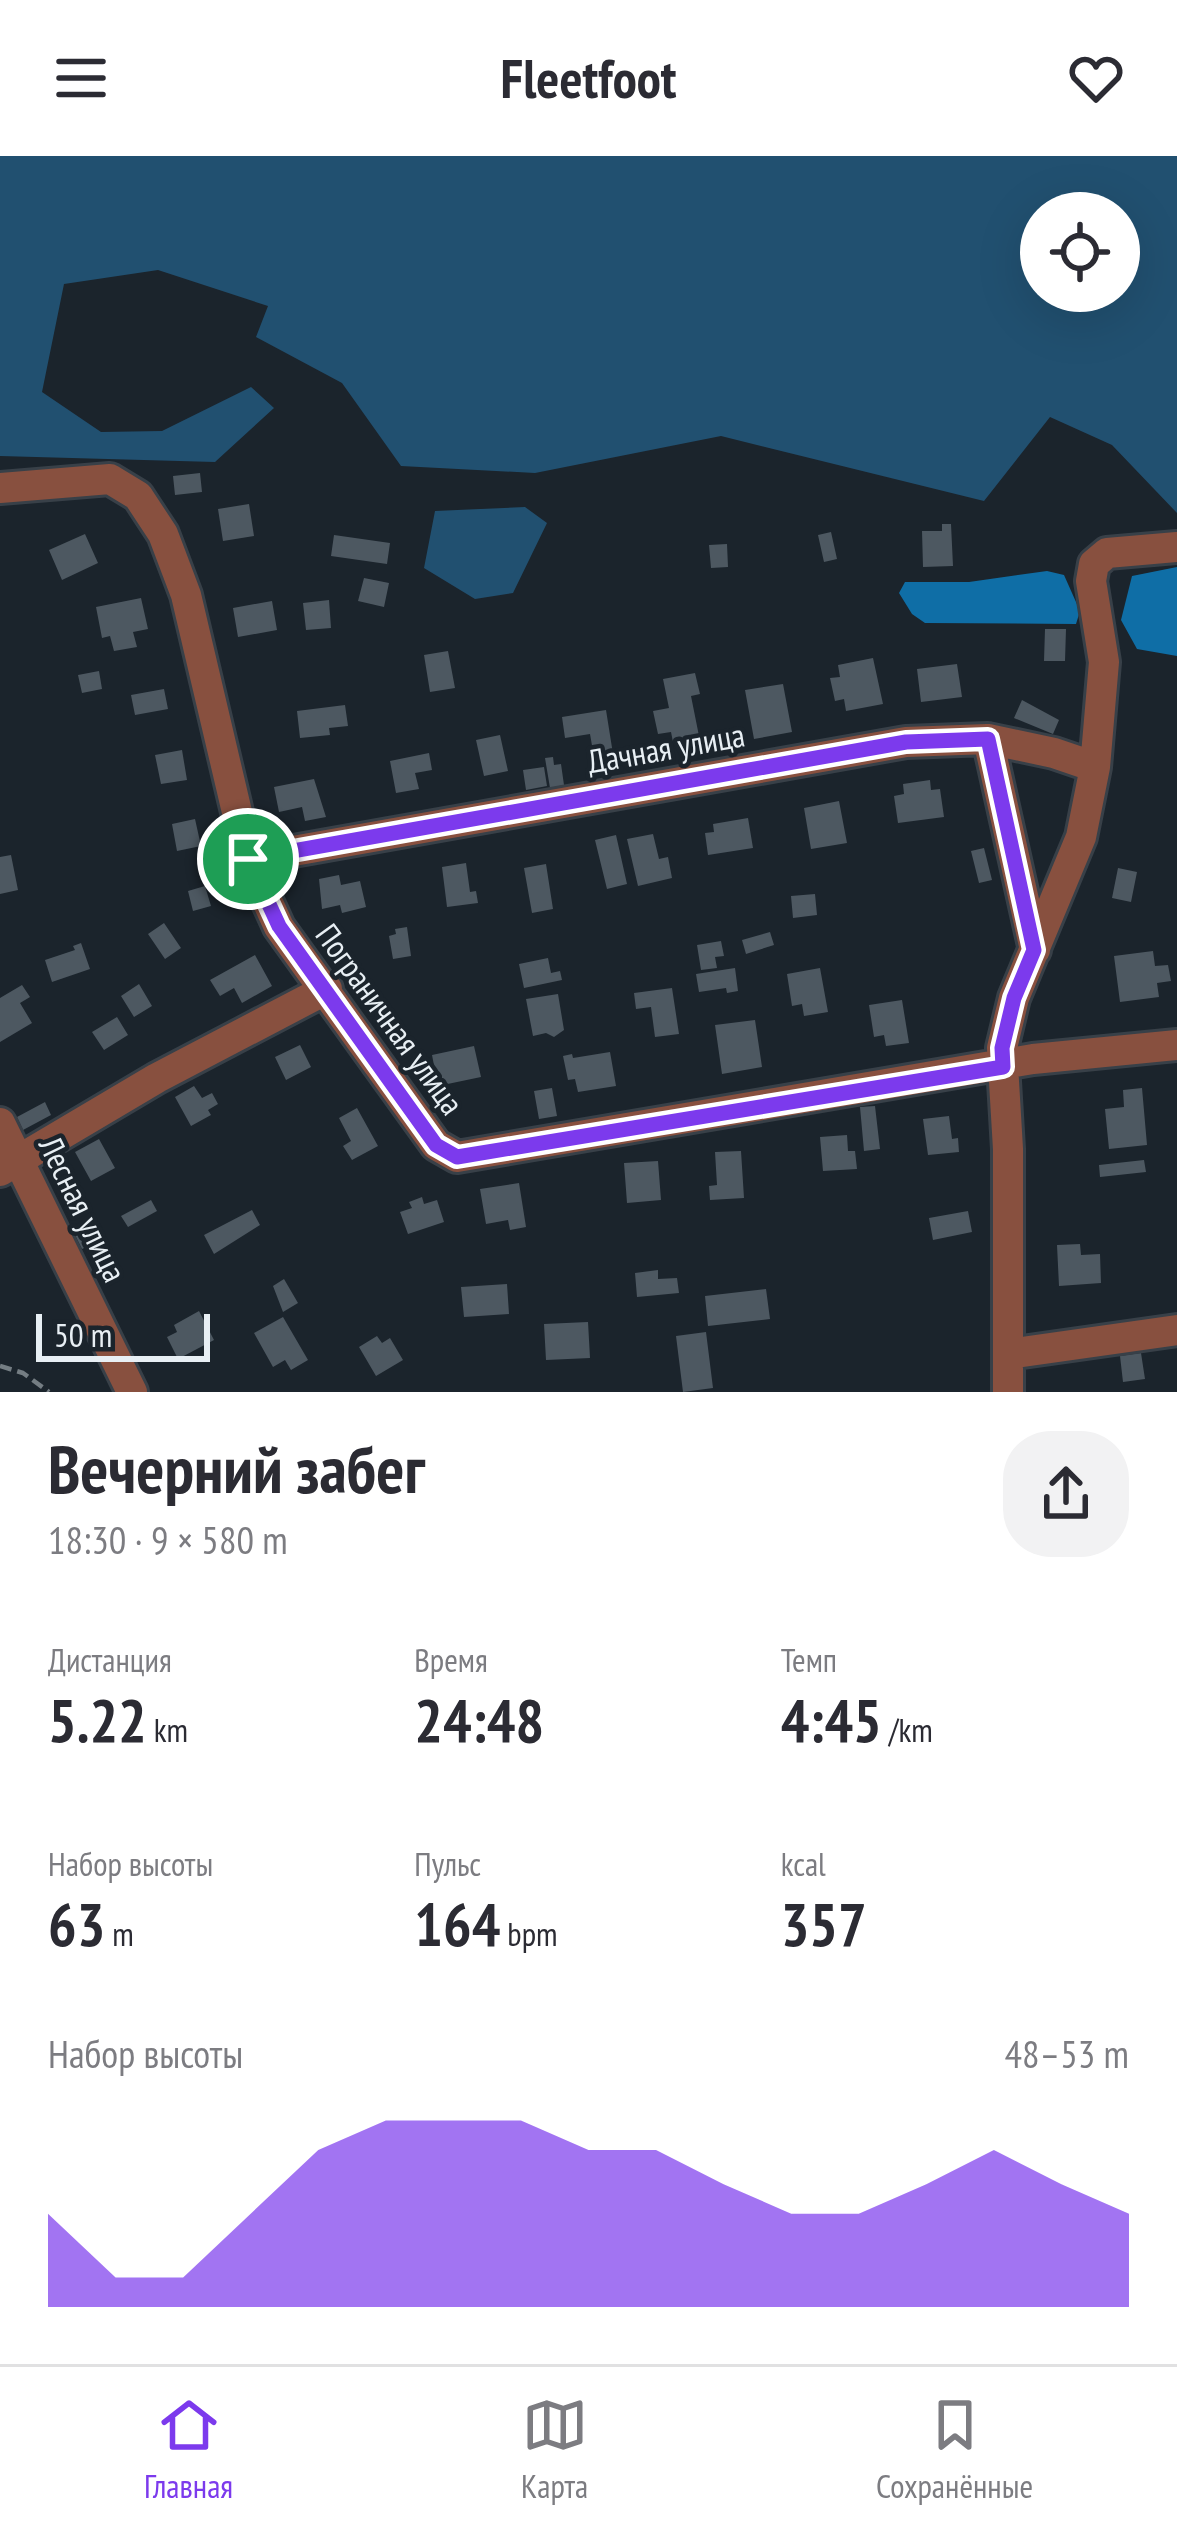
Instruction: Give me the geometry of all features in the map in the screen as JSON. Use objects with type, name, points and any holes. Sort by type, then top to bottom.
[{"type":"street","name":"Пограничная улица","points":[[0,488],[110,479],[138,496],[163,534],[186,595],[248,859],[279,926],[436,1145],[457,1157],[1033,1059],[1177,1046]]},
{"type":"street","points":[[1008,1392],[1002,1048],[1014,998],[1082,836],[1095,767],[1104,662],[1091,581],[1094,564],[1107,553],[1177,547]]},
{"type":"street","name":"Дачная улица","points":[[248,859],[906,742],[988,739],[1095,767]]},
{"type":"street","points":[[988,739],[1034,950]]},
{"type":"street","points":[[9,1164],[157,1078],[326,989]]},
{"type":"street","name":"Лесная улица","points":[[0,1123],[9,1164],[132,1392]]},
{"type":"street","points":[[1009,1354],[1177,1330]]},
{"type":"path","points":[[0,1366],[23,1373],[49,1392]]},
{"type":"shaded area","points":[[0,156],[1177,156],[1177,513],[1112,445],[1050,417],[984,501],[721,436],[535,473],[401,466],[342,383],[256,337],[268,306],[158,270],[64,284],[42,392],[101,432],[162,431],[251,387],[274,408],[215,462],[0,456]]},
{"type":"shaded area","points":[[525,507],[547,523],[513,593],[475,599],[424,568],[435,511]]},
{"type":"shaded area","points":[[1177,567],[1177,656],[1137,649],[1121,620],[1132,576]]},
{"type":"shaded area","points":[[1047,571],[1064,575],[1080,611],[1076,624],[925,623],[912,614],[899,593],[905,582],[969,582]]},
{"type":"building","points":[[200,473],[202,492],[175,495],[173,476]]},
{"type":"building","points":[[249,504],[254,536],[223,541],[218,509]]},
{"type":"building","points":[[942,524],[951,524],[953,566],[923,567],[922,531],[942,531]]},
{"type":"building","points":[[831,532],[837,559],[824,562],[818,535]]},
{"type":"building","points":[[85,534],[98,563],[62,580],[49,550]]},
{"type":"building","points":[[334,535],[390,543],[387,564],[331,556]]},
{"type":"building","points":[[727,544],[728,567],[711,568],[709,545]]},
{"type":"building","points":[[364,578],[389,583],[384,607],[358,601]]},
{"type":"building","points":[[141,598],[148,629],[133,632],[137,647],[114,651],[110,636],[102,638],[96,607]]},
{"type":"building","points":[[329,600],[331,628],[306,630],[303,603]]},
{"type":"building","points":[[272,601],[277,630],[238,637],[233,608]]},
{"type":"building","points":[[1045,629],[1066,629],[1065,661],[1044,661]]},
{"type":"building","points":[[448,651],[455,688],[430,692],[424,655]]},
{"type":"building","points":[[873,658],[883,704],[846,711],[844,699],[835,701],[830,678],[840,677],[838,665]]},
{"type":"building","points":[[957,664],[962,697],[921,702],[917,669]]},
{"type":"building","points":[[99,671],[102,689],[82,693],[78,675]]},
{"type":"building","points":[[695,673],[700,694],[691,696],[699,736],[673,742],[671,732],[658,734],[653,711],[669,708],[663,679]]},
{"type":"building","points":[[783,684],[792,732],[754,739],[745,690]]},
{"type":"building","points":[[164,689],[168,709],[135,715],[131,695]]},
{"type":"building","points":[[1022,700],[1059,720],[1053,734],[1014,718]]},
{"type":"building","points":[[345,705],[348,726],[329,728],[330,735],[300,738],[297,711]]},
{"type":"building","points":[[606,710],[613,754],[594,757],[590,734],[565,738],[562,717]]},
{"type":"building","points":[[500,735],[508,771],[484,776],[476,740]]},
{"type":"building","points":[[182,750],[187,780],[161,784],[155,755]]},
{"type":"building","points":[[429,753],[432,770],[415,773],[419,789],[396,793],[390,761]]},
{"type":"building","points":[[553,757],[554,765],[561,764],[564,785],[550,788],[545,758]]},
{"type":"building","points":[[544,767],[547,786],[526,790],[523,770]]},
{"type":"building","points":[[314,779],[326,817],[305,821],[302,807],[279,812],[274,787]]},
{"type":"building","points":[[930,780],[931,790],[940,789],[944,817],[898,823],[894,796],[904,794],[903,784]]},
{"type":"building","points":[[839,801],[847,843],[811,849],[804,808]]},
{"type":"building","points":[[748,818],[753,848],[708,855],[705,833],[714,832],[713,824]]},
{"type":"building","points":[[195,819],[201,846],[177,851],[172,824]]},
{"type":"building","points":[[653,834],[659,859],[668,857],[672,878],[638,886],[627,839]]},
{"type":"building","points":[[616,835],[627,884],[607,889],[595,840]]},
{"type":"building","points":[[984,848],[992,880],[979,883],[971,851]]},
{"type":"building","points":[[11,855],[18,890],[0,894],[0,857]]},
{"type":"building","points":[[466,863],[470,892],[476,891],[478,903],[447,907],[442,867]]},
{"type":"building","points":[[546,864],[553,909],[532,913],[524,868]]},
{"type":"building","points":[[1118,868],[1137,872],[1131,902],[1112,898]]},
{"type":"building","points":[[339,875],[341,885],[360,881],[366,907],[342,913],[340,905],[322,909],[319,879]]},
{"type":"building","points":[[205,886],[211,906],[193,911],[188,891]]},
{"type":"building","points":[[815,894],[817,915],[793,918],[791,896]]},
{"type":"building","points":[[164,923],[181,948],[165,959],[148,934]]},
{"type":"building","points":[[407,927],[411,956],[393,959],[389,936]]},
{"type":"building","points":[[770,932],[774,945],[746,954],[742,940]]},
{"type":"building","points":[[721,941],[724,956],[715,957],[717,968],[701,970],[697,945]]},
{"type":"building","points":[[81,943],[90,969],[52,982],[45,960],[75,950],[73,946]]},
{"type":"building","points":[[1153,951],[1155,966],[1168,965],[1171,981],[1157,983],[1159,997],[1120,1002],[1114,956]]},
{"type":"building","points":[[255,955],[272,986],[242,1003],[234,988],[220,996],[210,980]]},
{"type":"building","points":[[548,958],[551,973],[560,971],[562,980],[524,988],[519,964]]},
{"type":"building","points":[[735,968],[738,991],[699,992],[696,974]]},
{"type":"building","points":[[820,968],[828,1012],[804,1016],[802,1004],[792,1006],[787,974]]},
{"type":"building","points":[[139,984],[152,1006],[134,1017],[121,996]]},
{"type":"building","points":[[22,985],[30,997],[20,1003],[32,1023],[0,1042],[0,998]]},
{"type":"building","points":[[672,988],[679,1034],[655,1037],[651,1007],[636,1009],[634,993]]},
{"type":"building","points":[[558,994],[564,1030],[554,1037],[546,1033],[533,1036],[526,999]]},
{"type":"building","points":[[902,1000],[909,1043],[886,1046],[884,1035],[874,1037],[869,1005]]},
{"type":"building","points":[[117,1017],[128,1035],[104,1050],[92,1032]]},
{"type":"building","points":[[755,1020],[762,1067],[722,1074],[715,1025]]},
{"type":"building","points":[[300,1045],[311,1067],[286,1080],[275,1057]]},
{"type":"building","points":[[474,1046],[481,1077],[438,1086],[432,1055]]},
{"type":"building","points":[[610,1052],[616,1086],[578,1092],[575,1079],[568,1080],[563,1056]]},
{"type":"building","points":[[194,1086],[202,1098],[212,1093],[218,1104],[208,1110],[211,1115],[191,1126],[175,1097]]},
{"type":"building","points":[[552,1088],[557,1116],[539,1119],[534,1091]]},
{"type":"building","points":[[1142,1088],[1147,1145],[1109,1149],[1105,1109],[1124,1107],[1123,1090]]},
{"type":"building","points":[[45,1102],[51,1115],[23,1130],[17,1117]]},
{"type":"building","points":[[875,1106],[880,1149],[864,1151],[860,1107]]},
{"type":"building","points":[[357,1108],[378,1146],[352,1160],[343,1146],[351,1141],[339,1118]]},
{"type":"building","points":[[949,1116],[959,1152],[928,1155],[923,1119]]},
{"type":"building","points":[[847,1135],[857,1169],[823,1171],[820,1137]]},
{"type":"building","points":[[99,1139],[115,1168],[91,1181],[75,1152]]},
{"type":"building","points":[[741,1151],[744,1198],[710,1200],[709,1186],[717,1185],[715,1152]]},
{"type":"building","points":[[1144,1160],[1146,1172],[1100,1177],[1099,1165]]},
{"type":"building","points":[[658,1161],[661,1200],[627,1203],[624,1163]]},
{"type":"building","points":[[519,1183],[526,1227],[510,1230],[508,1220],[486,1224],[480,1189]]},
{"type":"building","points":[[422,1197],[424,1204],[437,1200],[444,1222],[408,1234],[400,1212]]},
{"type":"building","points":[[151,1200],[157,1211],[128,1227],[121,1216]]},
{"type":"building","points":[[252,1210],[260,1225],[214,1254],[204,1235]]},
{"type":"building","points":[[968,1211],[972,1232],[933,1240],[929,1218]]},
{"type":"building","points":[[91,1222],[100,1240],[82,1249],[73,1231]]},
{"type":"building","points":[[1080,1244],[1081,1255],[1100,1254],[1101,1283],[1059,1286],[1057,1245]]},
{"type":"building","points":[[658,1270],[658,1279],[677,1278],[679,1293],[637,1297],[635,1273]]},
{"type":"building","points":[[284,1279],[298,1303],[283,1312],[273,1286]]},
{"type":"building","points":[[507,1284],[509,1314],[464,1317],[461,1287]]},
{"type":"building","points":[[766,1289],[770,1319],[708,1326],[705,1296]]},
{"type":"building","points":[[199,1311],[214,1340],[178,1359],[167,1337],[177,1332],[174,1325]]},
{"type":"building","points":[[283,1317],[308,1360],[291,1370],[285,1360],[273,1367],[254,1333]]},
{"type":"building","points":[[588,1322],[590,1358],[546,1360],[544,1324]]},
{"type":"building","points":[[706,1332],[713,1388],[683,1392],[676,1336]]},
{"type":"building","points":[[377,1336],[382,1343],[390,1338],[403,1360],[376,1376],[359,1347]]},
{"type":"building","points":[[1141,1353],[1145,1379],[1123,1382],[1120,1356]]},
{"type":"route","points":[[988,739],[1034,950],[1014,998],[1002,1048],[1003,1067],[457,1157],[436,1145],[279,926],[248,859],[906,742],[988,739]]}]
